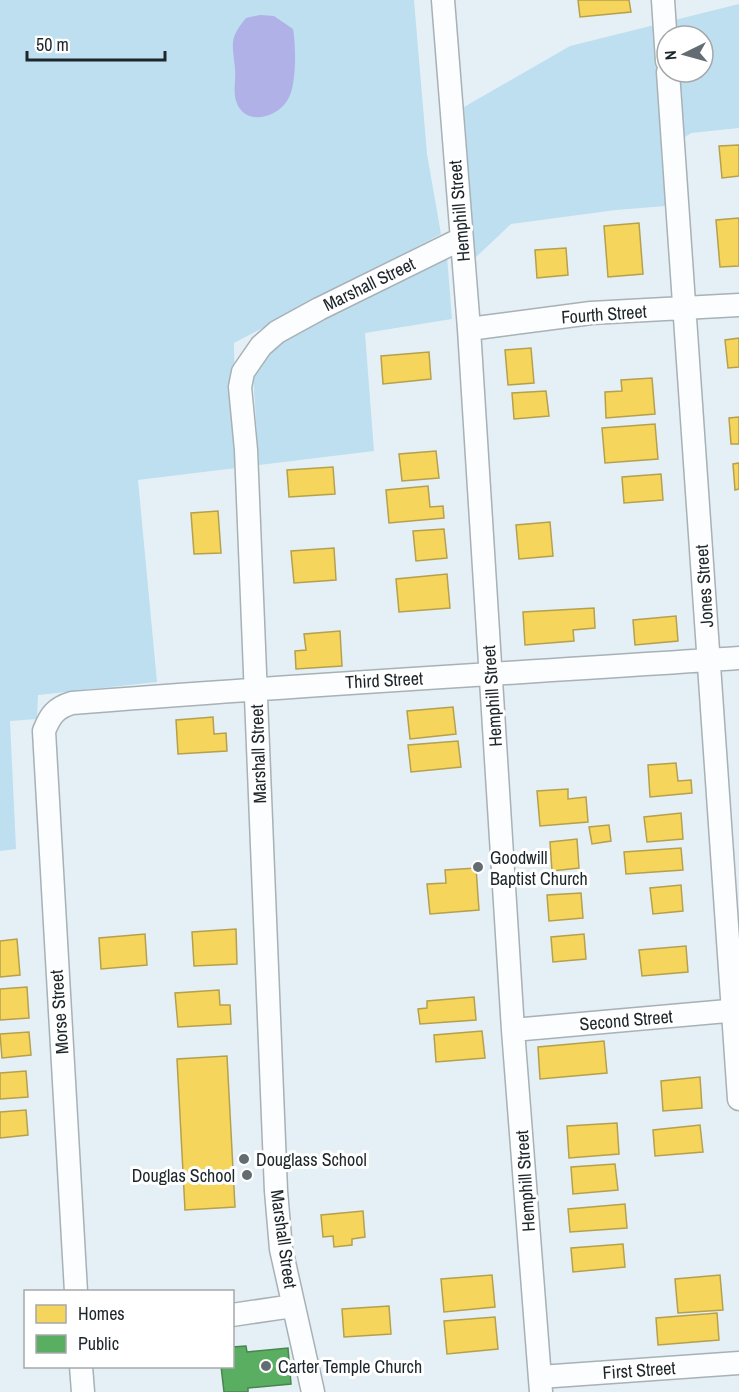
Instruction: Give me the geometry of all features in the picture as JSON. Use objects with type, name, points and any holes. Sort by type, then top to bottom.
[{"type":"street","name":"Hemphill Street","points":[[442,0],[469,329],[513,1030],[541,1384]]},
{"type":"street","points":[[663,0],[665,24]]},
{"type":"street","name":"Jones Street","points":[[669,84],[736,1010],[739,1099]]},
{"type":"street","name":"Marshall Street","points":[[313,1392],[281,1249],[276,1191],[246,450],[240,387],[243,372],[261,346],[277,332],[350,293],[461,239]]},
{"type":"street","name":"Fourth Street","points":[[469,329],[591,313],[739,304]]},
{"type":"street","name":"Third Street","points":[[44,731],[54,712],[61,706],[72,703],[255,688],[491,676],[739,658]]},
{"type":"street","name":"Morse Street","points":[[44,731],[76,1290]]},
{"type":"street","name":"Second Street","points":[[513,1030],[736,1010]]},
{"type":"street","points":[[234,1315],[293,1306]]},
{"type":"street","name":"First Street","points":[[541,1384],[739,1363]]},
{"type":"street","points":[[81,1368],[83,1392]]},
{"type":"shaded area","points":[[0,0],[414,0],[427,154],[441,234],[234,343],[236,468],[138,480],[157,682],[38,695],[37,719],[10,721],[16,849],[0,851]]},
{"type":"shaded area","points":[[739,4],[739,128],[691,133],[661,153],[666,206],[511,224],[475,258],[464,107],[570,46],[655,25],[655,84],[715,84],[715,24],[659,24]]},
{"type":"shaded area","points":[[447,256],[452,319],[365,333],[374,451],[259,465],[253,376],[280,342]]},
{"type":"water","points":[[260,15],[274,16],[293,29],[294,77],[290,95],[282,107],[268,116],[252,117],[240,109],[236,101],[233,42],[236,32],[246,18]]},
{"type":"building: Homes","points":[[578,0],[629,0],[631,12],[580,17]]},
{"type":"building: Homes","points":[[739,145],[739,176],[722,178],[719,146]]},
{"type":"building: Homes","points":[[739,218],[739,266],[720,267],[716,220]]},
{"type":"building: Homes","points":[[639,223],[643,274],[608,277],[604,226]]},
{"type":"building: Homes","points":[[566,248],[568,275],[537,278],[535,250]]},
{"type":"building: Homes","points":[[739,338],[739,367],[728,368],[725,340]]},
{"type":"building: Homes","points":[[531,348],[534,383],[508,385],[505,350]]},
{"type":"building: Homes","points":[[429,352],[431,379],[383,384],[381,356]]},
{"type":"building: Homes","points":[[652,378],[655,414],[606,418],[605,392],[622,391],[621,380]]},
{"type":"building: Homes","points":[[546,391],[549,416],[514,419],[512,393]]},
{"type":"building: Homes","points":[[739,417],[739,444],[731,444],[729,418]]},
{"type":"building: Homes","points":[[655,424],[658,459],[605,463],[602,428]]},
{"type":"building: Homes","points":[[436,451],[439,478],[402,481],[399,454]]},
{"type":"building: Homes","points":[[739,463],[739,489],[735,490],[733,464]]},
{"type":"building: Homes","points":[[333,467],[335,494],[289,497],[287,470]]},
{"type":"building: Homes","points":[[661,474],[663,500],[624,503],[622,477]]},
{"type":"building: Homes","points":[[428,486],[430,507],[443,506],[444,518],[389,523],[386,490]]},
{"type":"building: Homes","points":[[218,511],[221,553],[194,554],[191,513]]},
{"type":"building: Homes","points":[[550,522],[553,556],[519,559],[516,525]]},
{"type":"building: Homes","points":[[444,529],[447,558],[416,561],[413,531]]},
{"type":"building: Homes","points":[[334,548],[336,580],[294,583],[291,551]]},
{"type":"building: Homes","points":[[447,574],[450,608],[399,612],[396,579]]},
{"type":"building: Homes","points":[[594,608],[595,628],[573,630],[574,641],[525,645],[523,612]]},
{"type":"building: Homes","points":[[676,616],[678,641],[635,645],[633,620]]},
{"type":"building: Homes","points":[[340,631],[342,666],[296,669],[295,651],[306,650],[304,634]]},
{"type":"building: Homes","points":[[453,707],[456,734],[410,739],[407,711]]},
{"type":"building: Homes","points":[[213,717],[214,734],[226,733],[227,751],[178,754],[176,720]]},
{"type":"building: Homes","points":[[458,741],[461,767],[411,772],[408,745]]},
{"type":"building: Homes","points":[[676,763],[678,781],[691,780],[692,793],[650,797],[648,765]]},
{"type":"building: Homes","points":[[568,789],[568,799],[586,797],[588,822],[540,826],[537,791]]},
{"type":"building: Homes","points":[[681,813],[683,839],[647,842],[644,817]]},
{"type":"building: Homes","points":[[609,825],[611,841],[592,844],[589,827]]},
{"type":"building: Homes","points":[[577,839],[579,868],[552,871],[550,842]]},
{"type":"building: Homes","points":[[681,848],[683,870],[626,874],[624,852]]},
{"type":"building: Homes","points":[[476,868],[479,910],[430,914],[427,884],[446,883],[445,870]]},
{"type":"building: Homes","points":[[681,885],[683,911],[653,914],[650,888]]},
{"type":"building: Homes","points":[[581,893],[583,918],[549,921],[547,895]]},
{"type":"building: Homes","points":[[236,929],[237,964],[194,966],[192,932]]},
{"type":"building: Homes","points":[[145,934],[147,965],[101,969],[99,938]]},
{"type":"building: Homes","points":[[584,934],[586,959],[553,962],[551,937]]},
{"type":"building: Homes","points":[[17,939],[20,975],[0,977],[0,941]]},
{"type":"building: Homes","points":[[686,946],[688,972],[642,976],[639,950]]},
{"type":"building: Homes","points":[[27,987],[29,1018],[0,1020],[0,989]]},
{"type":"building: Homes","points":[[219,990],[220,1005],[230,1005],[231,1024],[178,1027],[175,993]]},
{"type":"building: Homes","points":[[474,997],[476,1020],[420,1024],[418,1009],[427,1008],[427,1001]]},
{"type":"building: Homes","points":[[482,1031],[485,1058],[436,1062],[434,1035]]},
{"type":"building: Homes","points":[[29,1032],[31,1055],[2,1058],[0,1034]]},
{"type":"building: Homes","points":[[604,1041],[607,1073],[540,1079],[538,1047]]},
{"type":"building: Homes","points":[[227,1056],[235,1207],[185,1210],[177,1059]]},
{"type":"building: Homes","points":[[26,1071],[28,1097],[0,1099],[0,1073]]},
{"type":"building: Homes","points":[[700,1077],[702,1108],[663,1111],[661,1081]]},
{"type":"building: Homes","points":[[26,1110],[28,1135],[0,1138],[0,1112]]},
{"type":"building: Homes","points":[[617,1123],[619,1154],[569,1158],[567,1126]]},
{"type":"building: Homes","points":[[700,1125],[703,1152],[655,1156],[653,1130]]},
{"type":"building: Homes","points":[[615,1164],[618,1190],[573,1194],[571,1167]]},
{"type":"building: Homes","points":[[625,1204],[627,1228],[570,1232],[568,1209]]},
{"type":"building: Homes","points":[[363,1211],[365,1237],[352,1239],[352,1245],[334,1247],[333,1236],[323,1237],[321,1215]]},
{"type":"building: Homes","points":[[623,1244],[625,1267],[573,1272],[571,1248]]},
{"type":"building: Homes","points":[[492,1275],[495,1307],[444,1312],[441,1279]]},
{"type":"building: Homes","points":[[720,1275],[723,1310],[678,1313],[675,1279]]},
{"type":"building: Homes","points":[[389,1306],[391,1334],[344,1337],[342,1309]]},
{"type":"building: Homes","points":[[717,1313],[719,1340],[658,1345],[656,1318]]},
{"type":"building: Homes","points":[[495,1317],[498,1349],[447,1354],[444,1321]]},
{"type":"building: Public","points":[[246,1346],[247,1352],[288,1348],[291,1384],[248,1388],[248,1392],[224,1392],[221,1368],[234,1368],[234,1347]]},
{"type":"place","name":"Goodwill Baptist Church","points":[[478,867]]},
{"type":"place","name":"Douglass School","points":[[244,1159]]},
{"type":"place","name":"Douglas School","points":[[247,1175]]},
{"type":"place","name":"Carter Temple Church","points":[[266,1366]]}]
